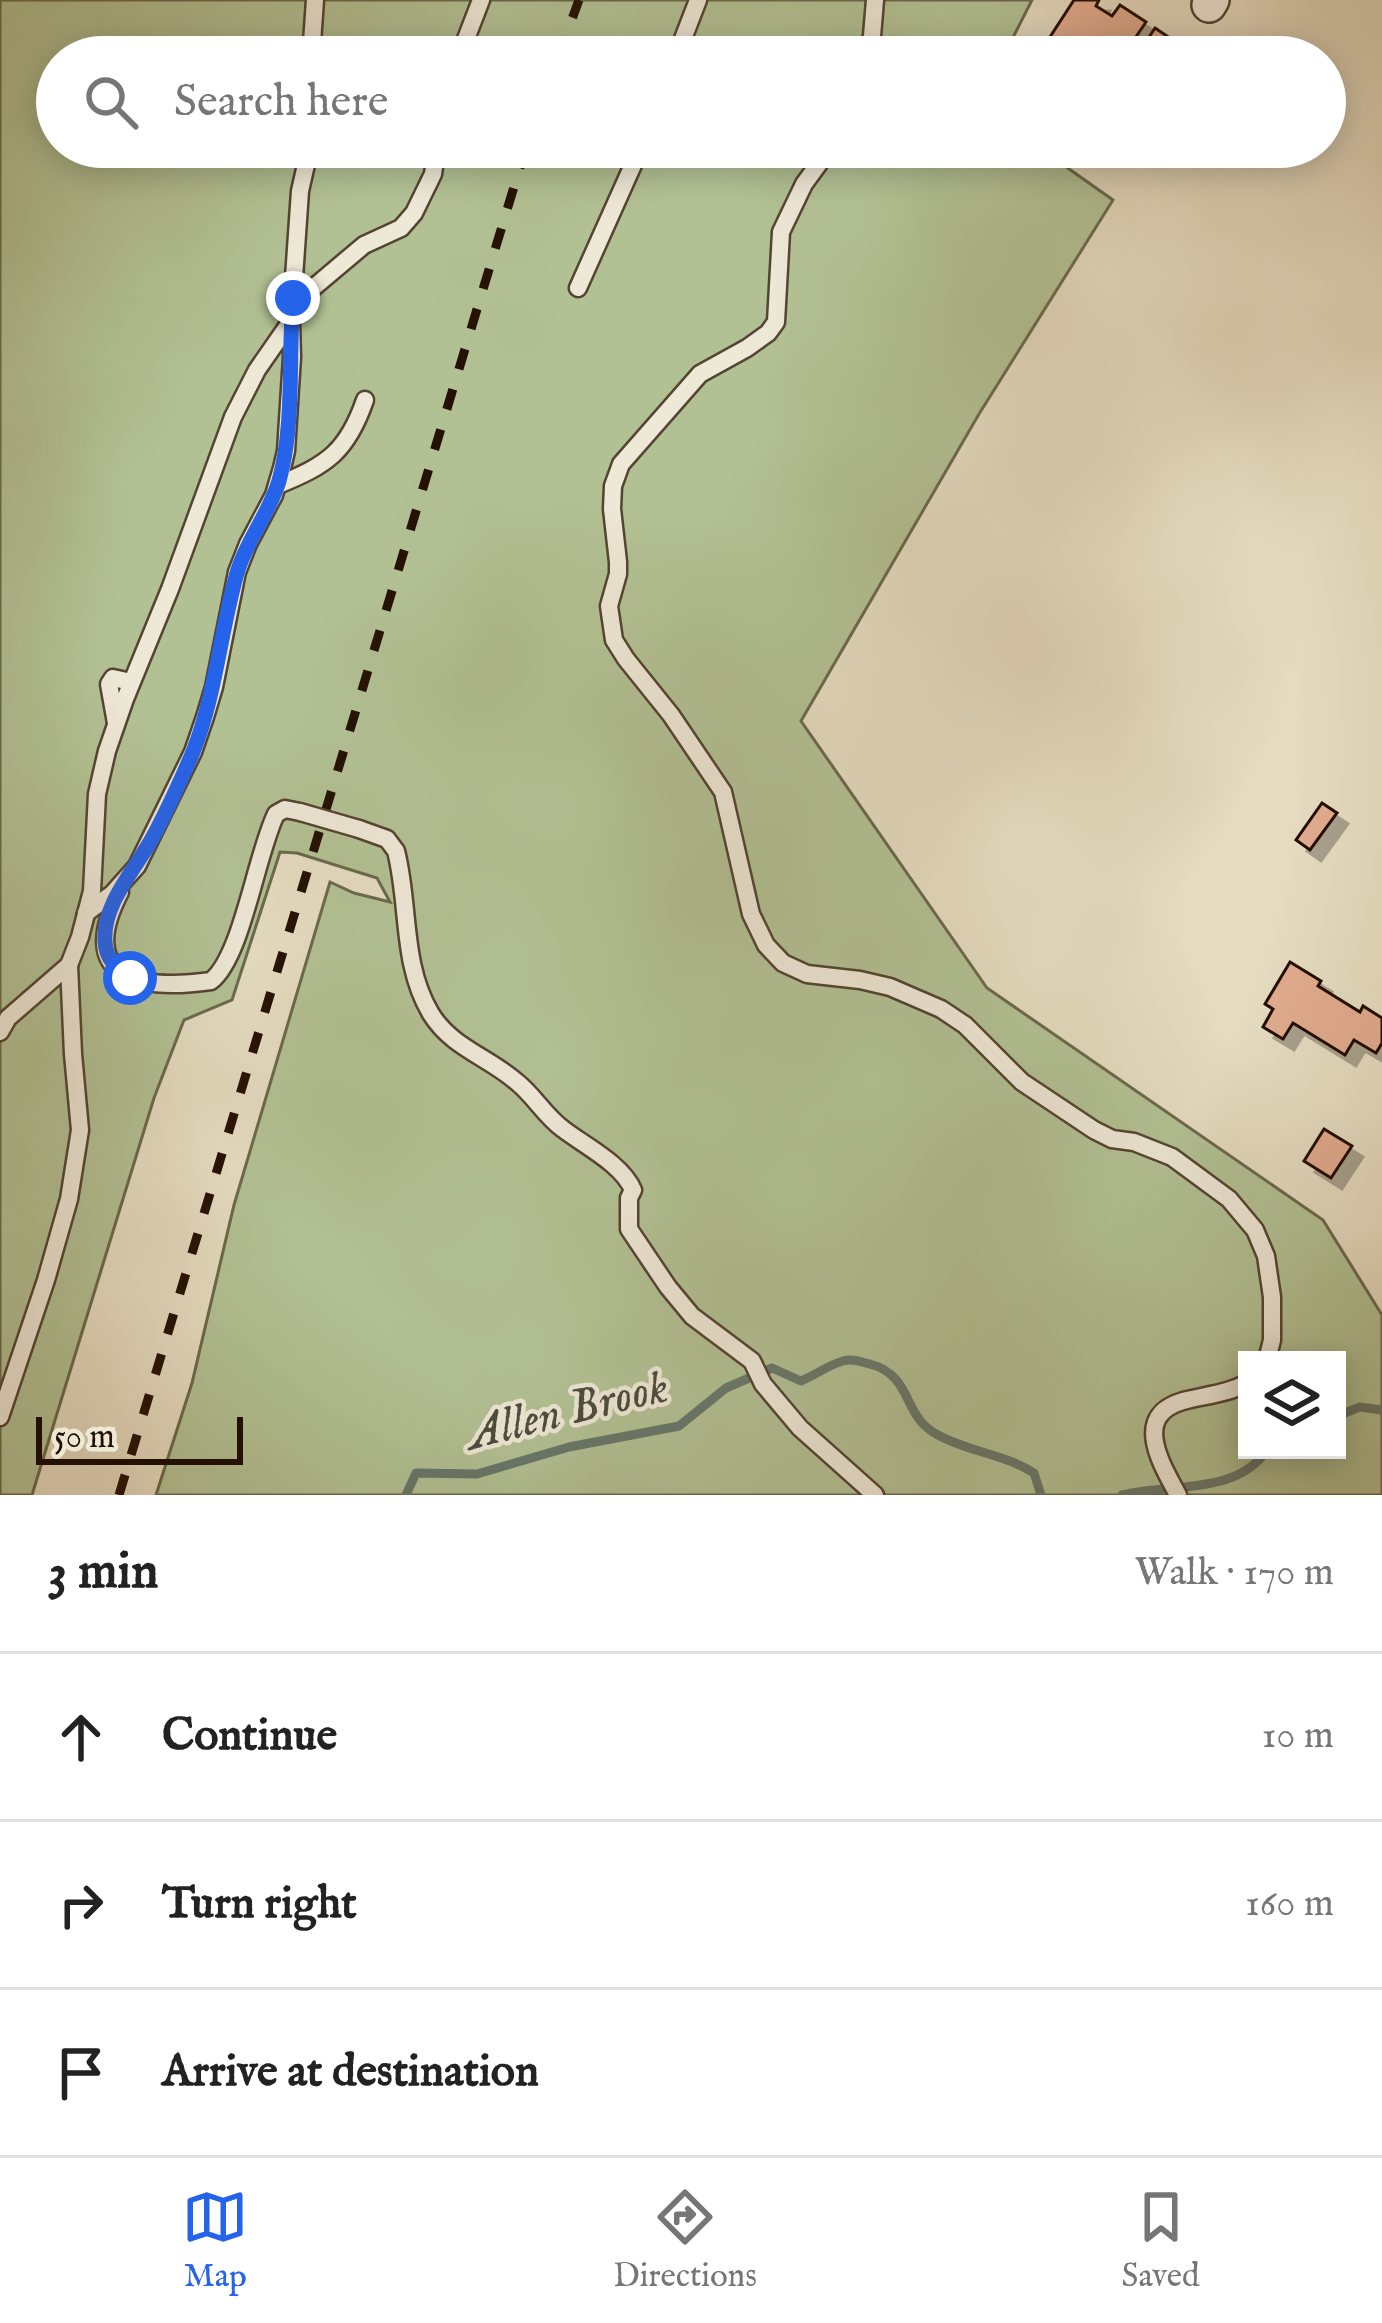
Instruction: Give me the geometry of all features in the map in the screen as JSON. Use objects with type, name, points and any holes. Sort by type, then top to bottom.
[{"type":"lane","points":[[312,36],[315,0]]},
{"type":"lane","points":[[467,36],[482,0]]},
{"type":"lane","points":[[684,36],[698,0]]},
{"type":"lane","points":[[872,36],[875,0]]},
{"type":"lane","points":[[305,168],[291,321],[286,451],[278,485],[237,572],[214,687],[193,752],[109,915],[104,946],[112,964],[130,978],[159,985],[211,981],[228,963],[276,814],[292,810],[380,835],[396,851],[409,959],[438,1025],[451,1040],[518,1082],[548,1118],[630,1182],[629,1229],[692,1316],[752,1361],[763,1384],[800,1428],[875,1495]]},
{"type":"lane","points":[[0,1417],[69,1199],[80,1130],[69,965],[92,891],[98,794],[116,724],[233,417],[257,370],[313,288],[364,245],[400,228],[414,213],[434,168]]},
{"type":"lane","points":[[578,288],[631,168]]},
{"type":"lane","points":[[816,168],[781,232],[776,322],[747,348],[700,374],[622,464],[613,486],[618,574],[609,606],[614,640],[723,792],[751,914],[766,945],[783,963],[807,974],[860,980],[941,1009],[965,1025],[1022,1082],[1112,1139],[1135,1142],[1172,1157],[1228,1199],[1255,1230],[1266,1256],[1272,1297],[1269,1351]]},
{"type":"lane","points":[[278,485],[333,457],[347,442],[365,400]]},
{"type":"lane","points":[[86,913],[129,877]]},
{"type":"lane","points":[[0,1032],[8,1018],[69,965]]},
{"type":"lane","points":[[1178,1495],[1154,1444],[1157,1421],[1183,1401],[1238,1386]]},
{"type":"green space","points":[[0,0],[1032,0],[1014,36],[36,36],[36,168],[1068,168],[1113,200],[979,414],[801,721],[987,988],[1323,1220],[1382,1315],[1382,1495],[156,1495],[192,1383],[234,1205],[330,882],[390,902],[377,878],[280,852],[232,1000],[184,1020],[154,1098],[32,1495],[0,1495]]},
{"type":"building","points":[[1074,0],[1099,0],[1096,6],[1112,16],[1120,5],[1146,22],[1137,36],[1051,36]]},
{"type":"building","points":[[1322,803],[1337,813],[1310,850],[1296,840]]},
{"type":"building","points":[[1290,962],[1360,1012],[1363,1006],[1382,1018],[1382,1043],[1376,1053],[1354,1040],[1345,1055],[1293,1023],[1283,1039],[1263,1027],[1273,1009],[1265,1004]]},
{"type":"building","points":[[1324,1129],[1352,1146],[1331,1178],[1304,1161]]},
{"type":"waterway","name":"Allen Brook","points":[[406,1495],[416,1473],[477,1474],[569,1447],[679,1426],[726,1388],[772,1368],[801,1381],[850,1360],[894,1377],[918,1418],[938,1435],[1034,1473],[1041,1495]]},
{"type":"waterway","name":"Allen Brook","points":[[1346,1412],[1360,1407],[1382,1410]]},
{"type":"waterway","name":"Allen Brook","points":[[1122,1495],[1221,1481],[1259,1459]]},
{"type":"railway","points":[[566,36],[579,0]]},
{"type":"railway","points":[[119,1495],[520,168]]},
{"type":"route","points":[[130,978],[112,964],[104,946],[105,928],[193,752],[214,687],[237,572],[280,477],[286,451],[293,298]]}]
